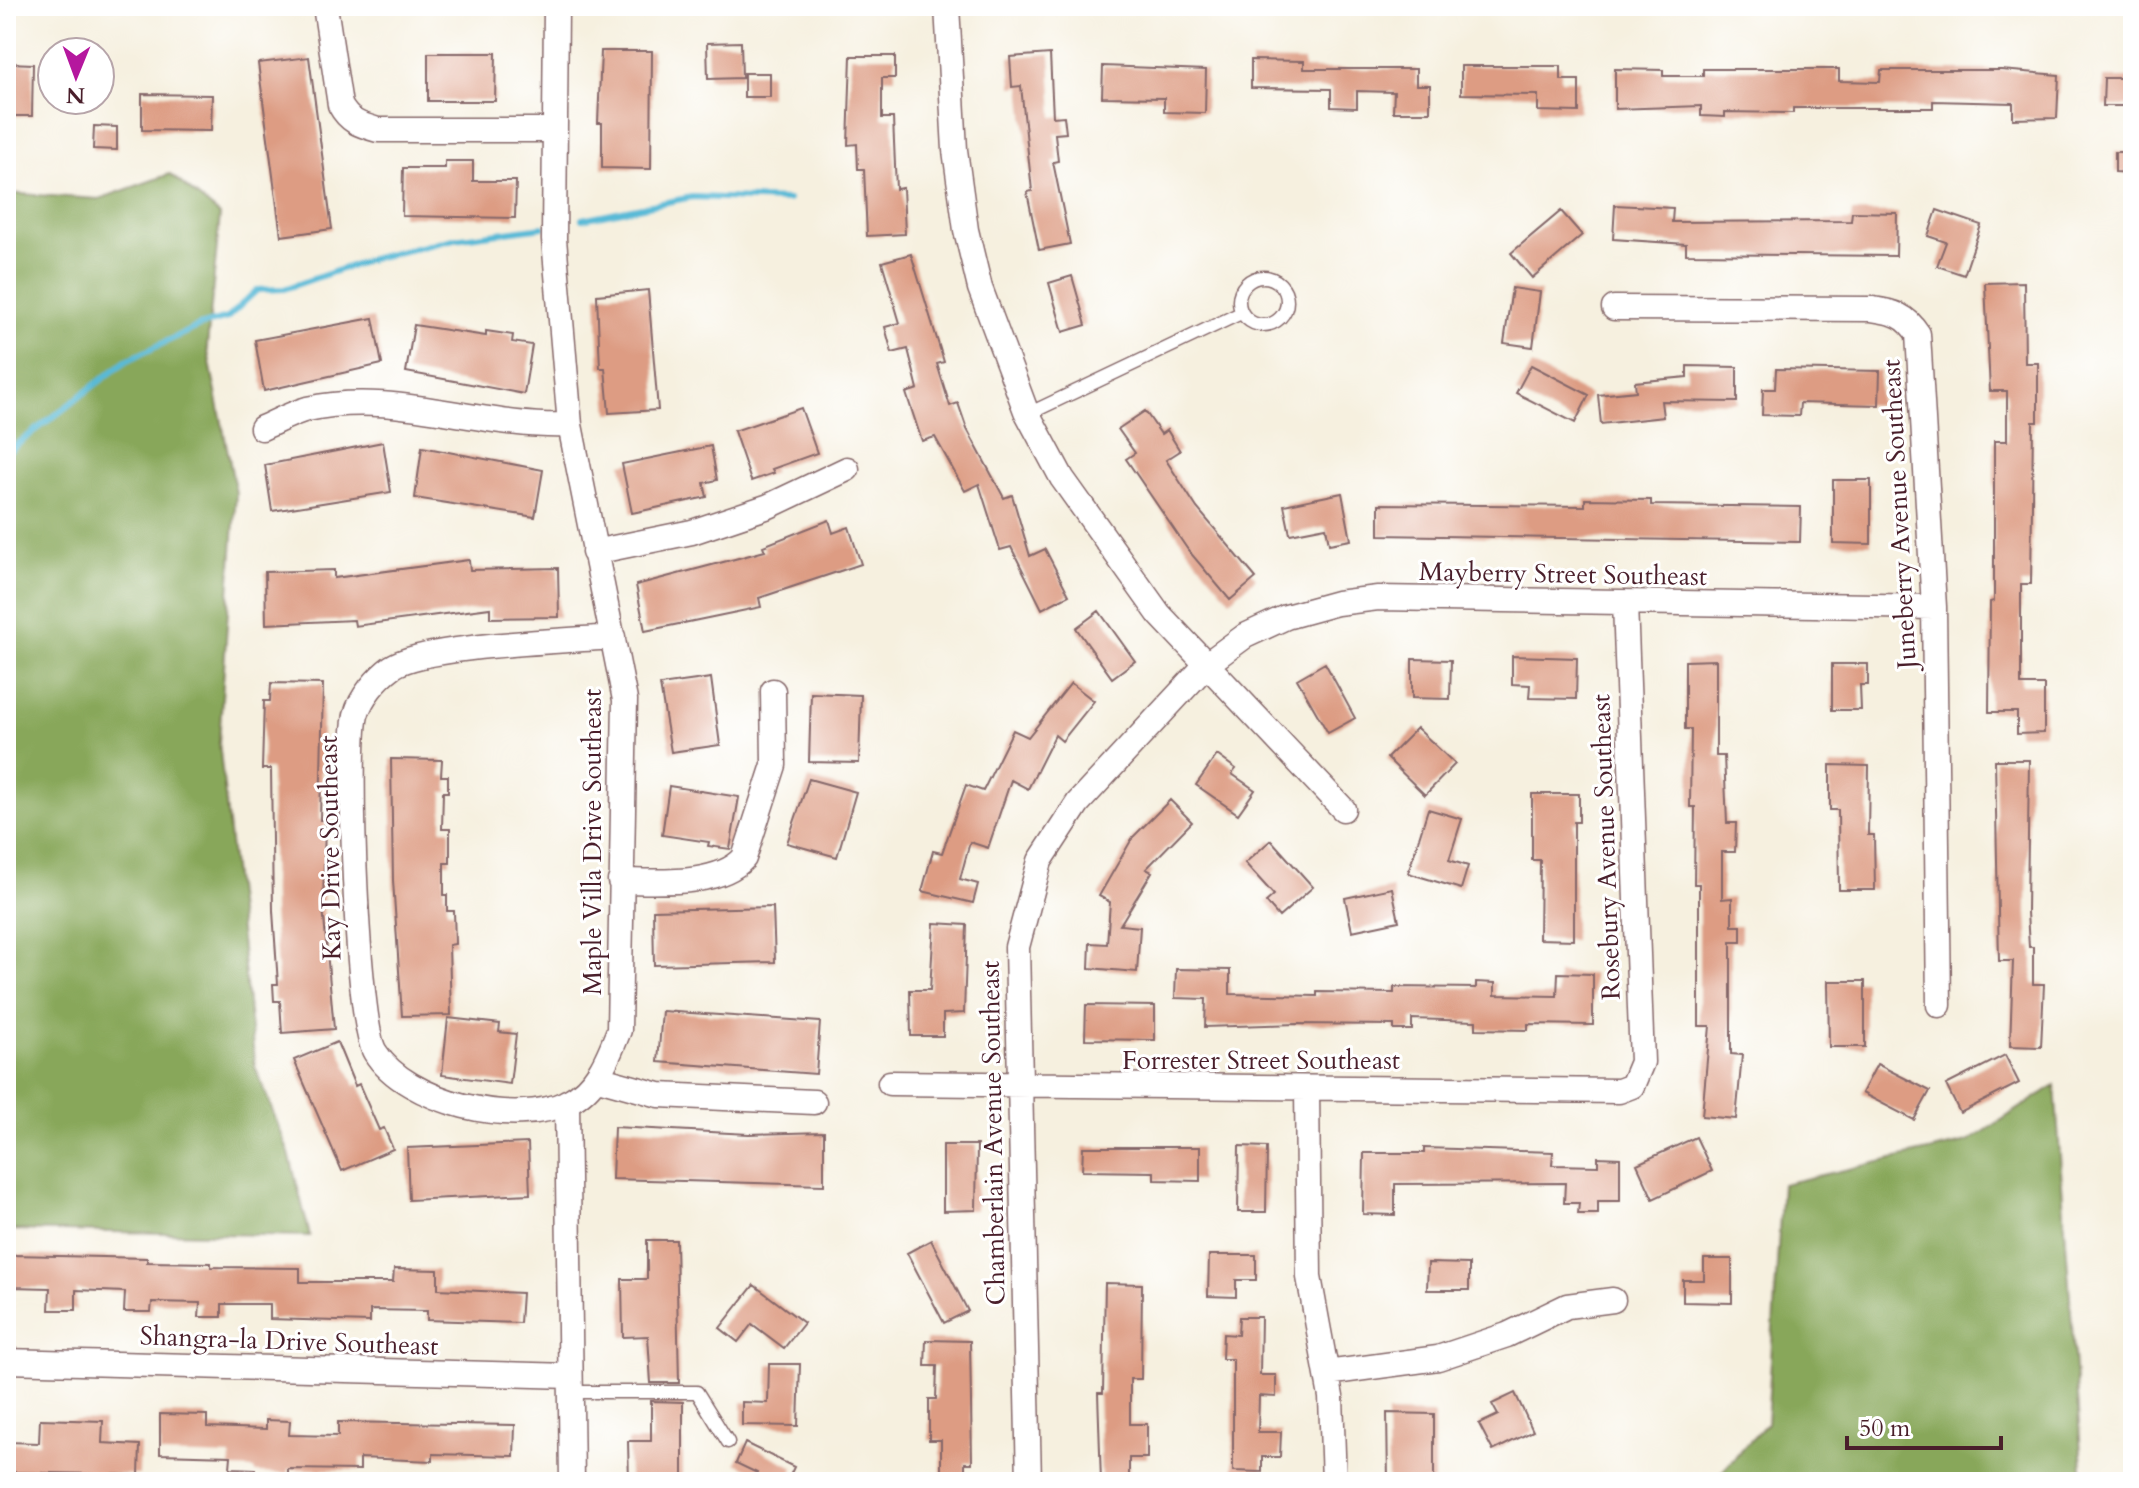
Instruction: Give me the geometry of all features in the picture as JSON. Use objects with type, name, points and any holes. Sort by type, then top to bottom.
[{"type":"street","points":[[325,6],[340,105],[347,117],[360,125],[378,130],[555,130]]},
{"type":"street","name":"Maple Villa Drive Southeast","points":[[556,6],[558,281],[570,425],[625,700],[619,1030],[598,1078],[567,1102]]},
{"type":"street","name":"Maple Villa Drive Southeast","points":[[558,281],[570,241],[573,6]]},
{"type":"street","points":[[947,6],[955,150],[966,230],[980,288],[1028,414],[1062,478],[1159,614],[1343,809]]},
{"type":"street","name":"Juneberry Avenue Southeast","points":[[1614,308],[1872,309],[1894,312],[1909,321],[1918,334],[1934,607],[1939,1005]]},
{"type":"street","points":[[262,428],[306,410],[368,404],[438,410],[529,427],[570,425]]},
{"type":"street","points":[[594,552],[692,532],[769,506],[847,469]]},
{"type":"street","name":"Mayberry Street Southeast","points":[[1207,664],[1245,636],[1286,617],[1337,603],[1378,598],[1934,607]]},
{"type":"street","name":"Rosebury Avenue Southeast","points":[[1625,603],[1642,1062],[1632,1086]]},
{"type":"street","name":"Kay Drive Southeast","points":[[567,1102],[519,1112],[467,1108],[426,1094],[397,1077],[373,1051],[363,1008],[357,902],[353,788],[356,716],[364,698],[394,665],[435,652],[613,637]]},
{"type":"street","name":"Chamberlain Avenue Southeast","points":[[1029,1482],[1017,947],[1040,861],[1078,803],[1207,664]]},
{"type":"street","points":[[620,881],[670,881],[706,876],[735,868],[744,858],[774,765],[773,691]]},
{"type":"street","points":[[598,1078],[659,1095],[814,1102]]},
{"type":"street","name":"Forrester Street Southeast","points":[[890,1083],[1619,1091],[1632,1086]]},
{"type":"street","points":[[1307,1089],[1309,1277],[1327,1373],[1334,1482]]},
{"type":"street","points":[[567,1102],[572,1482]]},
{"type":"street","points":[[1327,1373],[1438,1358],[1485,1343],[1567,1306],[1613,1300]]},
{"type":"street","name":"Shangra-la Drive Southeast","points":[[6,1361],[570,1384]]},
{"type":"lane","points":[[1252,279],[1275,280],[1285,292],[1286,308],[1277,321],[1253,324],[1241,313],[1241,290],[1252,279]]},
{"type":"lane","points":[[1028,414],[1241,313]]},
{"type":"lane","points":[[570,1384],[697,1392],[728,1442]]},
{"type":"green space","points":[[170,174],[220,215],[207,347],[236,493],[219,742],[255,1066],[289,1153],[310,1236],[6,1230],[6,193],[99,199]]},
{"type":"green space","points":[[2055,1085],[2083,1482],[1706,1482],[1719,1475],[1767,1423],[1782,1184],[1968,1142]]},
{"type":"building","points":[[741,42],[742,78],[708,79],[707,43]]},
{"type":"building","points":[[601,51],[652,51],[651,169],[602,168],[602,123],[598,123]]},
{"type":"building","points":[[428,53],[496,53],[495,101],[428,101]]},
{"type":"building","points":[[1050,54],[1053,117],[1064,116],[1066,133],[1055,134],[1058,161],[1053,162],[1070,244],[1039,250],[1027,192],[1032,191],[1021,86],[1012,87],[1010,57]]},
{"type":"building","points":[[851,56],[895,56],[895,78],[882,78],[882,118],[893,118],[896,189],[903,188],[905,234],[867,236],[864,169],[858,169],[857,144],[848,145]]},
{"type":"building","points":[[309,57],[332,229],[281,236],[258,63]]},
{"type":"building","points":[[1251,60],[1304,61],[1304,69],[1416,69],[1416,85],[1430,85],[1430,112],[1393,112],[1394,92],[1357,91],[1357,108],[1331,107],[1331,89],[1251,88]]},
{"type":"building","points":[[9,63],[33,64],[32,116],[6,116]]},
{"type":"building","points":[[1103,66],[1206,70],[1205,113],[1164,112],[1164,98],[1102,97]]},
{"type":"building","points":[[1461,66],[1561,66],[1561,80],[1579,80],[1579,112],[1538,111],[1538,95],[1461,94]]},
{"type":"building","points":[[1615,69],[1663,70],[1663,76],[1703,76],[1703,69],[1839,69],[1839,81],[1880,82],[1881,70],[2001,70],[2059,75],[2057,118],[2013,119],[2013,103],[1933,101],[1933,108],[1793,108],[1793,113],[1725,112],[1725,117],[1701,116],[1701,106],[1615,109]]},
{"type":"building","points":[[744,73],[770,73],[770,97],[744,97]]},
{"type":"building","points":[[2104,78],[2133,78],[2133,106],[2103,106]]},
{"type":"building","points":[[142,94],[212,95],[211,131],[142,130]]},
{"type":"building","points":[[94,126],[117,127],[117,150],[93,149]]},
{"type":"building","points":[[2115,152],[2133,152],[2133,173],[2115,172]]},
{"type":"building","points":[[445,161],[473,161],[473,181],[516,181],[515,218],[402,216],[403,168],[445,168]]},
{"type":"building","points":[[1615,205],[1673,208],[1672,222],[1851,221],[1852,212],[1897,213],[1896,256],[1686,254],[1686,244],[1613,239]]},
{"type":"building","points":[[1937,210],[1981,225],[1964,275],[1937,266],[1946,242],[1928,236]]},
{"type":"building","points":[[1561,211],[1582,235],[1532,278],[1511,253]]},
{"type":"building","points":[[911,254],[944,362],[937,364],[950,406],[958,403],[967,429],[1004,498],[1012,495],[1030,556],[1045,549],[1069,595],[1042,609],[1011,547],[1000,550],[979,484],[965,491],[935,437],[922,441],[906,393],[918,389],[908,349],[892,353],[885,327],[900,323],[882,262]]},
{"type":"building","points":[[1072,276],[1086,325],[1063,332],[1049,283]]},
{"type":"building","points":[[2024,282],[2025,363],[2038,363],[2038,422],[2033,422],[2031,584],[2021,584],[2021,685],[2044,685],[2044,733],[2017,734],[2017,712],[1989,712],[1990,602],[1994,601],[1994,441],[2007,441],[2007,391],[1990,391],[1985,283]]},
{"type":"building","points":[[1512,288],[1540,292],[1533,347],[1504,343]]},
{"type":"building","points":[[648,290],[658,410],[609,413],[605,368],[600,368],[597,295]]},
{"type":"building","points":[[373,318],[382,364],[264,391],[255,340]]},
{"type":"building","points":[[414,325],[486,336],[486,331],[513,335],[512,342],[532,345],[524,394],[406,372]]},
{"type":"building","points":[[1531,365],[1589,395],[1575,423],[1516,393]]},
{"type":"building","points":[[1687,366],[1737,367],[1737,402],[1661,401],[1663,417],[1601,424],[1598,395],[1636,391],[1635,382],[1687,377]]},
{"type":"building","points":[[1776,369],[1880,371],[1879,405],[1800,403],[1799,416],[1762,415],[1763,389],[1775,389]]},
{"type":"building","points":[[801,408],[817,453],[772,469],[774,473],[751,481],[734,431]]},
{"type":"building","points":[[1145,411],[1161,434],[1167,430],[1180,451],[1166,460],[1197,508],[1256,578],[1230,600],[1188,550],[1126,459],[1135,453],[1118,429]]},
{"type":"building","points":[[383,442],[391,492],[272,511],[265,465]]},
{"type":"building","points":[[711,446],[717,480],[704,483],[707,497],[632,513],[622,464]]},
{"type":"building","points":[[422,447],[543,470],[535,517],[415,498]]},
{"type":"building","points":[[1833,480],[1871,480],[1871,544],[1833,543]]},
{"type":"building","points":[[1342,493],[1351,540],[1329,544],[1326,527],[1290,534],[1284,505]]},
{"type":"building","points":[[1585,499],[1651,500],[1651,505],[1801,507],[1800,542],[1379,535],[1379,504],[1585,506]]},
{"type":"building","points":[[829,520],[833,533],[849,527],[861,564],[759,598],[761,607],[645,631],[636,585],[765,551],[763,546]]},
{"type":"building","points":[[469,560],[470,570],[558,568],[559,617],[490,618],[490,608],[355,626],[354,620],[266,624],[265,572],[334,570],[334,578]]},
{"type":"building","points":[[1099,611],[1135,661],[1112,678],[1076,628]]},
{"type":"building","points":[[1512,656],[1577,658],[1576,699],[1529,698],[1530,685],[1512,684]]},
{"type":"building","points":[[1412,659],[1451,660],[1450,699],[1412,698]]},
{"type":"building","points":[[1716,660],[1716,756],[1724,756],[1727,823],[1736,823],[1735,852],[1722,852],[1722,899],[1732,898],[1732,926],[1741,926],[1741,942],[1731,942],[1731,1054],[1742,1055],[1736,1119],[1702,1116],[1710,1026],[1699,1026],[1699,884],[1694,884],[1695,807],[1690,807],[1691,729],[1685,729],[1685,661]]},
{"type":"building","points":[[1325,663],[1355,718],[1328,733],[1297,679]]},
{"type":"building","points":[[1832,664],[1868,664],[1868,685],[1860,685],[1861,710],[1832,710]]},
{"type":"building","points":[[711,678],[720,745],[671,752],[660,685]]},
{"type":"building","points":[[271,683],[323,684],[320,820],[325,820],[323,907],[334,1029],[282,1033],[280,1001],[274,1001],[273,984],[278,984],[273,911],[271,769],[262,769],[264,701],[270,701]]},
{"type":"building","points":[[1071,683],[1094,701],[1062,741],[1055,735],[1028,789],[1011,780],[988,848],[970,842],[960,879],[978,884],[973,903],[922,891],[933,851],[942,853],[966,785],[983,791],[1013,730],[1028,737]]},
{"type":"building","points":[[811,693],[861,695],[859,763],[809,762]]},
{"type":"building","points":[[1417,728],[1455,764],[1425,795],[1387,758]]},
{"type":"building","points":[[1217,755],[1236,769],[1232,774],[1255,790],[1238,814],[1196,785]]},
{"type":"building","points":[[391,759],[442,760],[441,776],[448,776],[448,792],[443,792],[442,829],[450,829],[450,863],[444,863],[444,895],[447,895],[447,911],[454,911],[455,944],[449,945],[451,1015],[402,1016],[393,880]]},
{"type":"building","points":[[1995,760],[2029,760],[2027,912],[2029,947],[2033,947],[2033,984],[2044,984],[2041,1047],[2010,1046],[2013,961],[1999,961]]},
{"type":"building","points":[[1830,765],[1869,766],[1868,835],[1874,835],[1875,890],[1839,890],[1838,810],[1830,810]]},
{"type":"building","points":[[809,779],[856,792],[837,857],[787,843]]},
{"type":"building","points":[[669,786],[739,797],[730,849],[708,846],[709,842],[662,835]]},
{"type":"building","points":[[1532,794],[1579,794],[1579,822],[1574,822],[1574,940],[1539,939],[1540,860],[1532,860]]},
{"type":"building","points":[[1170,800],[1192,822],[1146,869],[1152,872],[1120,925],[1140,927],[1137,972],[1089,968],[1090,943],[1107,944],[1110,902],[1099,896],[1133,837]]},
{"type":"building","points":[[1428,809],[1462,819],[1449,860],[1468,866],[1461,889],[1408,873]]},
{"type":"building","points":[[1271,840],[1313,887],[1279,917],[1266,902],[1274,895],[1245,863]]},
{"type":"building","points":[[1392,888],[1399,921],[1352,931],[1345,898]]},
{"type":"building","points":[[773,907],[775,962],[654,965],[653,910]]},
{"type":"building","points":[[934,923],[967,925],[964,1013],[943,1014],[943,1036],[911,1036],[910,990],[930,990]]},
{"type":"building","points":[[1176,969],[1230,970],[1230,994],[1317,996],[1317,992],[1394,993],[1394,987],[1476,988],[1476,982],[1495,983],[1495,995],[1557,996],[1558,973],[1593,974],[1593,1025],[1528,1024],[1528,1030],[1476,1029],[1476,1021],[1412,1019],[1412,1030],[1394,1030],[1394,1025],[1205,1027],[1206,999],[1175,998]]},
{"type":"building","points":[[1828,981],[1865,981],[1865,1047],[1829,1047]]},
{"type":"building","points":[[1086,1005],[1155,1006],[1155,1040],[1085,1039]]},
{"type":"building","points":[[662,1011],[820,1022],[816,1074],[658,1062]]},
{"type":"building","points":[[448,1018],[500,1024],[499,1032],[516,1034],[510,1084],[442,1075]]},
{"type":"building","points":[[337,1042],[355,1086],[359,1084],[379,1130],[384,1128],[393,1149],[342,1171],[294,1060]]},
{"type":"building","points":[[2005,1055],[2019,1083],[1960,1113],[1946,1085]]},
{"type":"building","points":[[1877,1064],[1930,1091],[1914,1120],[1862,1093]]},
{"type":"building","points":[[614,1127],[749,1134],[824,1132],[824,1185],[612,1179]]},
{"type":"building","points":[[1696,1137],[1712,1171],[1653,1199],[1637,1164]]},
{"type":"building","points":[[528,1143],[530,1194],[409,1200],[407,1148]]},
{"type":"building","points":[[943,1145],[977,1145],[976,1210],[943,1211]]},
{"type":"building","points":[[1239,1146],[1267,1147],[1266,1212],[1238,1212]]},
{"type":"building","points":[[1083,1147],[1200,1147],[1200,1181],[1154,1180],[1154,1172],[1082,1171]]},
{"type":"building","points":[[1424,1148],[1553,1152],[1552,1165],[1598,1166],[1598,1157],[1620,1158],[1620,1201],[1598,1201],[1598,1214],[1578,1214],[1579,1203],[1564,1203],[1565,1183],[1395,1184],[1395,1215],[1363,1214],[1364,1153],[1424,1153]]},
{"type":"building","points":[[647,1240],[676,1240],[679,1383],[651,1383],[648,1336],[623,1337],[622,1279],[647,1279]]},
{"type":"building","points":[[931,1240],[968,1311],[944,1323],[907,1253]]},
{"type":"building","points":[[13,1255],[147,1258],[147,1262],[211,1263],[211,1267],[300,1268],[300,1282],[393,1282],[394,1269],[438,1270],[438,1289],[522,1293],[520,1323],[427,1320],[427,1311],[370,1310],[370,1322],[270,1319],[270,1304],[222,1304],[222,1317],[199,1317],[200,1303],[152,1302],[151,1312],[124,1312],[125,1292],[76,1290],[76,1310],[49,1310],[50,1288],[12,1287]]},
{"type":"building","points":[[1209,1255],[1256,1255],[1256,1280],[1236,1280],[1236,1297],[1208,1296]]},
{"type":"building","points":[[1704,1259],[1732,1259],[1732,1303],[1683,1302],[1683,1280],[1704,1280]]},
{"type":"building","points":[[1428,1263],[1469,1264],[1469,1290],[1427,1290]]},
{"type":"building","points":[[1105,1283],[1142,1284],[1141,1379],[1130,1379],[1130,1424],[1147,1424],[1147,1458],[1129,1458],[1129,1482],[1101,1482],[1098,1393],[1103,1393]]},
{"type":"building","points":[[754,1285],[804,1323],[784,1348],[752,1324],[738,1342],[720,1328]]},
{"type":"building","points":[[1239,1317],[1261,1317],[1260,1375],[1276,1375],[1276,1397],[1259,1396],[1258,1432],[1281,1432],[1280,1457],[1262,1457],[1262,1472],[1233,1471],[1233,1359],[1222,1359],[1223,1334],[1238,1335]]},
{"type":"building","points":[[926,1340],[970,1341],[972,1463],[965,1463],[965,1482],[941,1482],[941,1440],[929,1440],[929,1399],[936,1399],[937,1366],[925,1366]]},
{"type":"building","points":[[769,1364],[800,1364],[798,1426],[742,1425],[742,1402],[768,1403]]},
{"type":"building","points":[[1515,1393],[1533,1431],[1493,1451],[1479,1424],[1498,1415],[1492,1404]]},
{"type":"building","points":[[651,1401],[683,1402],[683,1482],[629,1482],[628,1441],[651,1441]]},
{"type":"building","points":[[1387,1413],[1434,1414],[1434,1482],[1388,1482]]},
{"type":"building","points":[[160,1414],[207,1415],[207,1427],[266,1429],[266,1420],[290,1421],[289,1435],[338,1436],[338,1422],[515,1425],[514,1456],[433,1454],[433,1461],[360,1458],[360,1470],[288,1469],[288,1474],[255,1473],[255,1469],[230,1468],[231,1456],[160,1454]]},
{"type":"building","points":[[40,1419],[103,1421],[102,1443],[140,1445],[139,1475],[6,1472],[6,1442],[39,1443]]},
{"type":"building","points":[[745,1443],[794,1467],[787,1482],[752,1482],[757,1473],[736,1463]]},
{"type":"waterway","points":[[582,219],[692,197],[788,200]]},
{"type":"waterway","points":[[6,453],[126,361],[199,326],[227,318],[257,290],[284,289],[374,258],[454,239],[543,227]]}]
